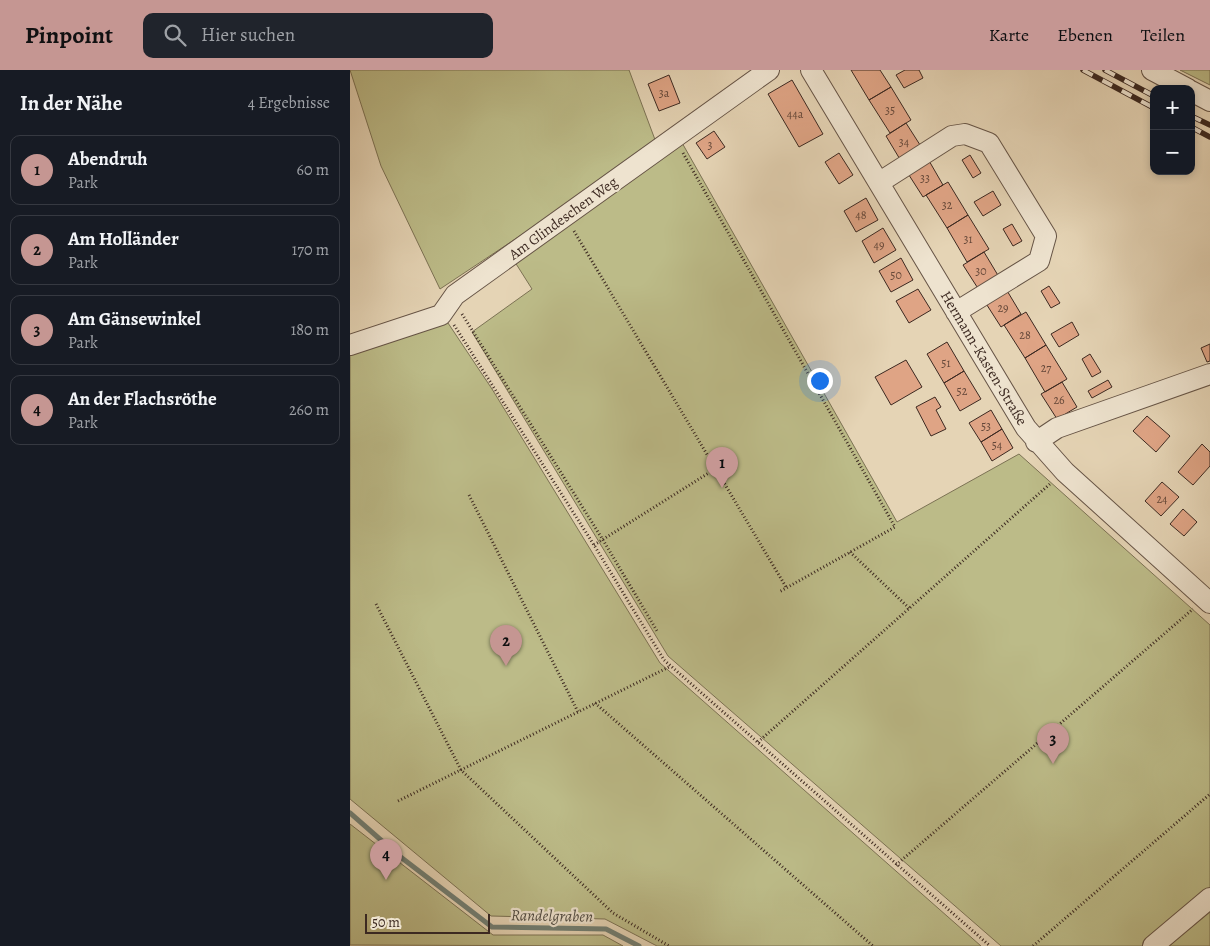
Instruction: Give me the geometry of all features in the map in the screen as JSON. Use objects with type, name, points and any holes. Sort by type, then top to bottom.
[{"type":"street","name":"Am Glindeschen Weg","points":[[350,345],[434,318],[565,216],[769,70]]},
{"type":"street","name":"Hermann-Kasten-Straße","points":[[811,70],[880,182],[1012,407],[1036,442],[1064,472],[1203,605]]},
{"type":"street","points":[[1152,70],[1180,85]]},
{"type":"street","points":[[1195,93],[1210,101]]},
{"type":"street","points":[[880,182],[952,136],[965,134],[989,142],[1046,236],[1039,261],[956,312]]},
{"type":"street","points":[[1036,442],[1057,428],[1210,374]]},
{"type":"street","points":[[1153,946],[1210,898]]},
{"type":"path","points":[[675,138],[894,526],[779,592]]},
{"type":"path","points":[[565,216],[786,587]]},
{"type":"path","points":[[449,305],[604,540],[657,631]]},
{"type":"path","points":[[449,305],[664,660],[990,946]]},
{"type":"path","points":[[594,545],[716,469]]},
{"type":"path","points":[[758,742],[1056,480]]},
{"type":"path","points":[[469,496],[578,712]]},
{"type":"path","points":[[850,552],[909,608]]},
{"type":"path","points":[[376,604],[460,770],[613,913],[668,946]]},
{"type":"path","points":[[896,865],[1203,605]]},
{"type":"path","points":[[398,800],[671,666]]},
{"type":"path","points":[[595,703],[873,946]]},
{"type":"path","points":[[1033,946],[1210,794]]},
{"type":"shaded area","points":[[350,70],[629,70],[657,145],[440,289],[381,166]]},
{"type":"shaded area","points":[[1180,70],[1210,70],[1210,85]]},
{"type":"shaded area","points":[[681,141],[897,522],[1019,454],[1210,625],[1210,946],[1001,946],[668,656],[472,332],[532,289],[513,259]]},
{"type":"shaded area","points":[[446,320],[492,389],[660,663],[981,946],[657,946],[605,919],[491,916],[350,799],[350,351]]},
{"type":"shaded area","points":[[350,824],[493,935],[603,935],[623,946],[350,945]]},
{"type":"building","points":[[851,70],[880,70],[891,87],[869,100]]},
{"type":"building","points":[[905,70],[919,70],[923,78],[904,88],[896,75]]},
{"type":"building","points":[[669,75],[680,103],[659,111],[648,84]]},
{"type":"building","points":[[792,80],[823,134],[799,147],[768,94]]},
{"type":"building","points":[[891,87],[911,120],[890,133],[869,100]]},
{"type":"building","points":[[906,123],[922,148],[901,161],[886,136]]},
{"type":"building","points":[[714,131],[725,147],[707,159],[696,143]]},
{"type":"building","points":[[839,153],[853,175],[839,184],[825,162]]},
{"type":"building","points":[[970,155],[981,173],[973,178],[962,160]]},
{"type":"building","points":[[928,159],[943,185],[923,197],[907,172]]},
{"type":"building","points":[[948,182],[968,215],[947,228],[926,195]]},
{"type":"building","points":[[993,191],[1001,205],[983,216],[974,202]]},
{"type":"building","points":[[866,198],[878,220],[856,232],[844,211]]},
{"type":"building","points":[[968,215],[989,249],[967,262],[947,228]]},
{"type":"building","points":[[1012,224],[1022,241],[1013,246],[1003,229]]},
{"type":"building","points":[[883,228],[896,250],[874,263],[862,241]]},
{"type":"building","points":[[984,252],[999,277],[979,290],[963,265]]},
{"type":"building","points":[[901,258],[913,280],[891,292],[879,271]]},
{"type":"building","points":[[1049,286],[1060,303],[1051,308],[1041,291]]},
{"type":"building","points":[[918,289],[931,310],[909,323],[896,301]]},
{"type":"building","points":[[1006,289],[1021,314],[1001,327],[985,302]]},
{"type":"building","points":[[1026,312],[1046,345],[1025,358],[1004,325]]},
{"type":"building","points":[[1072,322],[1079,335],[1059,347],[1051,334]]},
{"type":"building","points":[[947,342],[964,371],[944,383],[927,354]]},
{"type":"building","points":[[1210,344],[1210,361],[1207,362],[1201,348]]},
{"type":"building","points":[[1046,345],[1067,379],[1045,392],[1025,358]]},
{"type":"building","points":[[1090,354],[1101,372],[1092,377],[1082,359]]},
{"type":"building","points":[[906,360],[922,387],[891,405],[875,377]]},
{"type":"building","points":[[964,371],[981,399],[960,411],[944,383]]},
{"type":"building","points":[[1108,380],[1112,387],[1092,398],[1088,391]]},
{"type":"building","points":[[1062,382],[1077,407],[1057,419],[1041,394]]},
{"type":"building","points":[[935,397],[941,407],[936,410],[946,429],[931,436],[916,407]]},
{"type":"building","points":[[991,410],[1002,429],[981,442],[969,423]]},
{"type":"building","points":[[1147,416],[1170,436],[1156,452],[1133,431]]},
{"type":"building","points":[[1002,429],[1013,448],[992,461],[981,442]]},
{"type":"building","points":[[1202,444],[1210,452],[1210,466],[1193,485],[1178,472]]},
{"type":"building","points":[[1162,482],[1179,497],[1161,516],[1145,501]]},
{"type":"building","points":[[1183,509],[1197,522],[1184,536],[1170,524]]},
{"type":"waterway","name":"Randelgraben","points":[[350,813],[398,855],[492,927],[606,929],[639,946]]},
{"type":"railway","points":[[1083,70],[1150,106]]},
{"type":"railway","points":[[1105,70],[1150,94]]},
{"type":"railway","points":[[1195,118],[1210,125]]},
{"type":"railway","points":[[1195,129],[1210,137]]},
{"type":"place","name":"Abendruh","points":[[722,488]]},
{"type":"place","name":"Am Holländer","points":[[506,666]]},
{"type":"place","name":"Am Gänsewinkel","points":[[1053,764]]},
{"type":"place","name":"An der Flachsröthe","points":[[386,880]]}]
